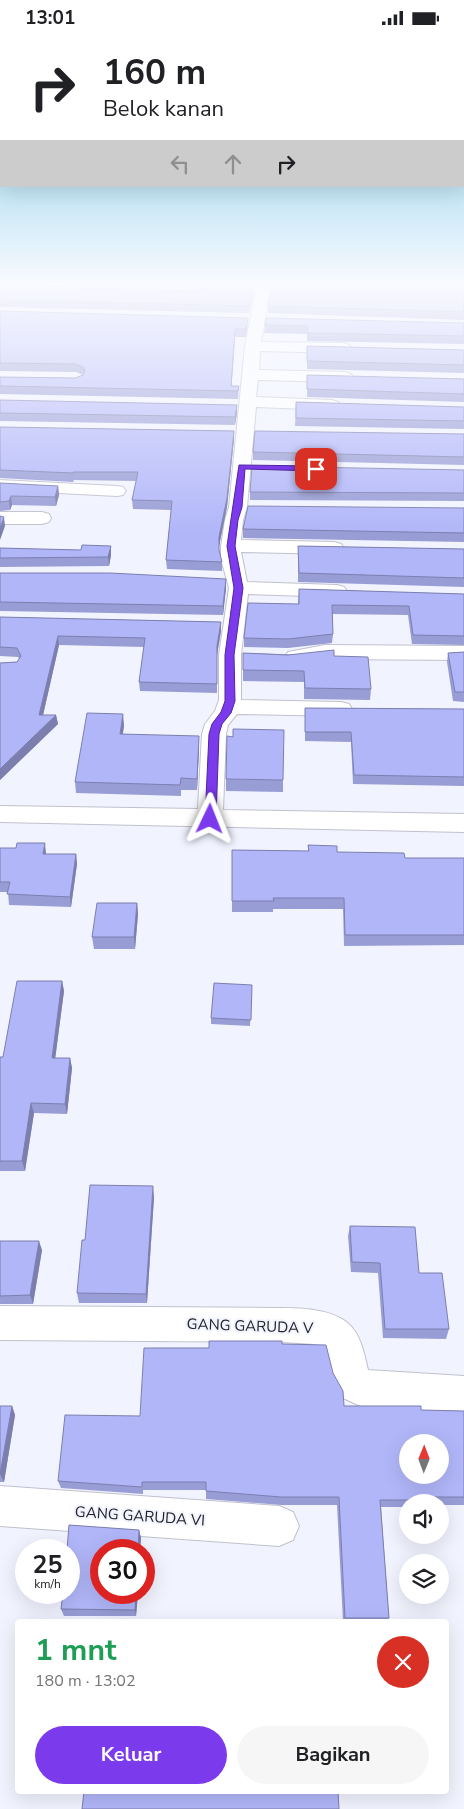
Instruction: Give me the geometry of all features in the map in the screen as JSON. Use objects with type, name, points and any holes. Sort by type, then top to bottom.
[{"type":"street","points":[[235,432],[248,404],[251,368]]},
{"type":"street","points":[[251,375],[358,377]]},
{"type":"street","points":[[228,405],[346,405]]},
{"type":"street","points":[[235,432],[264,433]]},
{"type":"street","points":[[210,819],[214,734],[217,724],[230,701],[240,655],[223,623],[232,583],[231,546],[234,520],[252,467],[235,432]]},
{"type":"street","points":[[0,485],[116,491]]},
{"type":"street","points":[[238,507],[258,507]]},
{"type":"street","points":[[0,518],[42,518]]},
{"type":"street","points":[[231,546],[357,548]]},
{"type":"street","points":[[232,583],[356,592]]},
{"type":"street","points":[[279,657],[331,652],[464,653]]},
{"type":"street","points":[[228,707],[366,709]]},
{"type":"street","points":[[0,814],[464,823]]},
{"type":"street","name":"GANG GARUDA V","points":[[0,1323],[311,1327],[324,1329],[341,1342],[352,1381],[356,1385],[367,1389],[464,1395]]},
{"type":"street","name":"GANG GARUDA VI","points":[[0,1506],[279,1526]]},
{"type":"building","points":[[84,368],[232,368],[231,386],[239,386],[238,391],[0,386],[0,377],[75,378],[83,375],[85,370]]},
{"type":"building","points":[[307,375],[464,379],[464,394],[307,389]]},
{"type":"building","points":[[0,400],[237,405],[235,417],[0,413]]},
{"type":"building","points":[[296,402],[464,407],[464,421],[296,418]]},
{"type":"building","points":[[0,427],[234,431],[227,498],[219,537],[219,550],[222,562],[166,560],[172,501],[132,500],[138,472],[73,473],[0,470]]},
{"type":"building","points":[[255,431],[464,434],[464,457],[253,452]]},
{"type":"building","points":[[252,466],[464,470],[464,493],[250,492]]},
{"type":"building","points":[[0,483],[58,486],[55,497],[11,496],[9,501],[0,502]]},
{"type":"building","points":[[248,506],[464,508],[464,533],[243,529]]},
{"type":"building","points":[[0,516],[4,517],[0,528]]},
{"type":"building","points":[[82,545],[111,546],[108,557],[0,558],[0,548],[81,550]]},
{"type":"building","points":[[298,546],[464,549],[464,578],[299,573]]},
{"type":"building","points":[[0,573],[110,573],[226,579],[223,606],[0,602]]},
{"type":"building","points":[[299,589],[464,594],[464,636],[413,635],[409,606],[332,605],[333,634],[288,639],[244,638],[248,603],[299,604]]},
{"type":"building","points":[[0,617],[221,622],[217,646],[217,684],[139,682],[145,638],[58,636],[39,715],[56,715],[0,769],[0,663],[17,662],[21,656],[17,648],[0,647]]},
{"type":"building","points":[[334,650],[334,656],[368,657],[371,689],[305,688],[304,671],[243,670],[243,653],[288,655]]},
{"type":"building","points":[[464,652],[464,692],[455,692],[448,653]]},
{"type":"building","points":[[305,708],[464,709],[464,777],[354,775],[351,732],[305,732]]},
{"type":"building","points":[[87,713],[123,714],[120,734],[199,736],[197,779],[181,778],[180,785],[75,782]]},
{"type":"building","points":[[233,729],[284,730],[283,780],[226,779],[227,736],[233,737]]},
{"type":"building","points":[[17,843],[45,843],[43,854],[76,854],[70,897],[7,894],[10,882],[0,882],[0,848],[16,848]]},
{"type":"building","points":[[308,845],[337,846],[337,852],[404,853],[405,858],[464,858],[464,935],[345,935],[344,898],[273,898],[274,901],[232,901],[232,850],[309,851]]},
{"type":"building","points":[[97,903],[137,903],[134,937],[92,937]]},
{"type":"building","points":[[17,981],[62,981],[52,1058],[70,1058],[65,1104],[31,1103],[22,1161],[0,1161],[0,1057],[3,1057]]},
{"type":"building","points":[[214,983],[252,985],[251,1020],[211,1018]]},
{"type":"building","points":[[90,1185],[153,1186],[146,1294],[77,1293],[82,1240],[85,1240]]},
{"type":"building","points":[[350,1226],[415,1227],[419,1273],[442,1273],[449,1329],[385,1329],[380,1263],[352,1262]]},
{"type":"building","points":[[0,1241],[39,1241],[30,1295],[0,1296]]},
{"type":"building","points":[[209,1341],[282,1341],[282,1344],[326,1345],[333,1373],[343,1391],[344,1406],[421,1406],[421,1410],[464,1411],[464,1497],[449,1497],[449,1494],[399,1494],[399,1500],[380,1500],[389,1618],[345,1618],[339,1497],[281,1497],[206,1491],[206,1482],[142,1482],[142,1487],[58,1481],[65,1415],[140,1416],[144,1348],[209,1348]]},
{"type":"building","points":[[0,1406],[12,1406],[0,1474]]},
{"type":"building","points":[[69,1525],[139,1530],[139,1539],[90,1539],[90,1604],[135,1604],[135,1610],[61,1609],[62,1604],[80,1604],[80,1539],[68,1539]]},
{"type":"building","points":[[84,1794],[338,1794],[339,1809],[82,1809]]},
{"type":"route","points":[[210,819],[214,734],[217,724],[226,713],[230,701],[232,623],[238,588],[231,546],[234,520],[238,507],[242,467],[316,469]]}]
